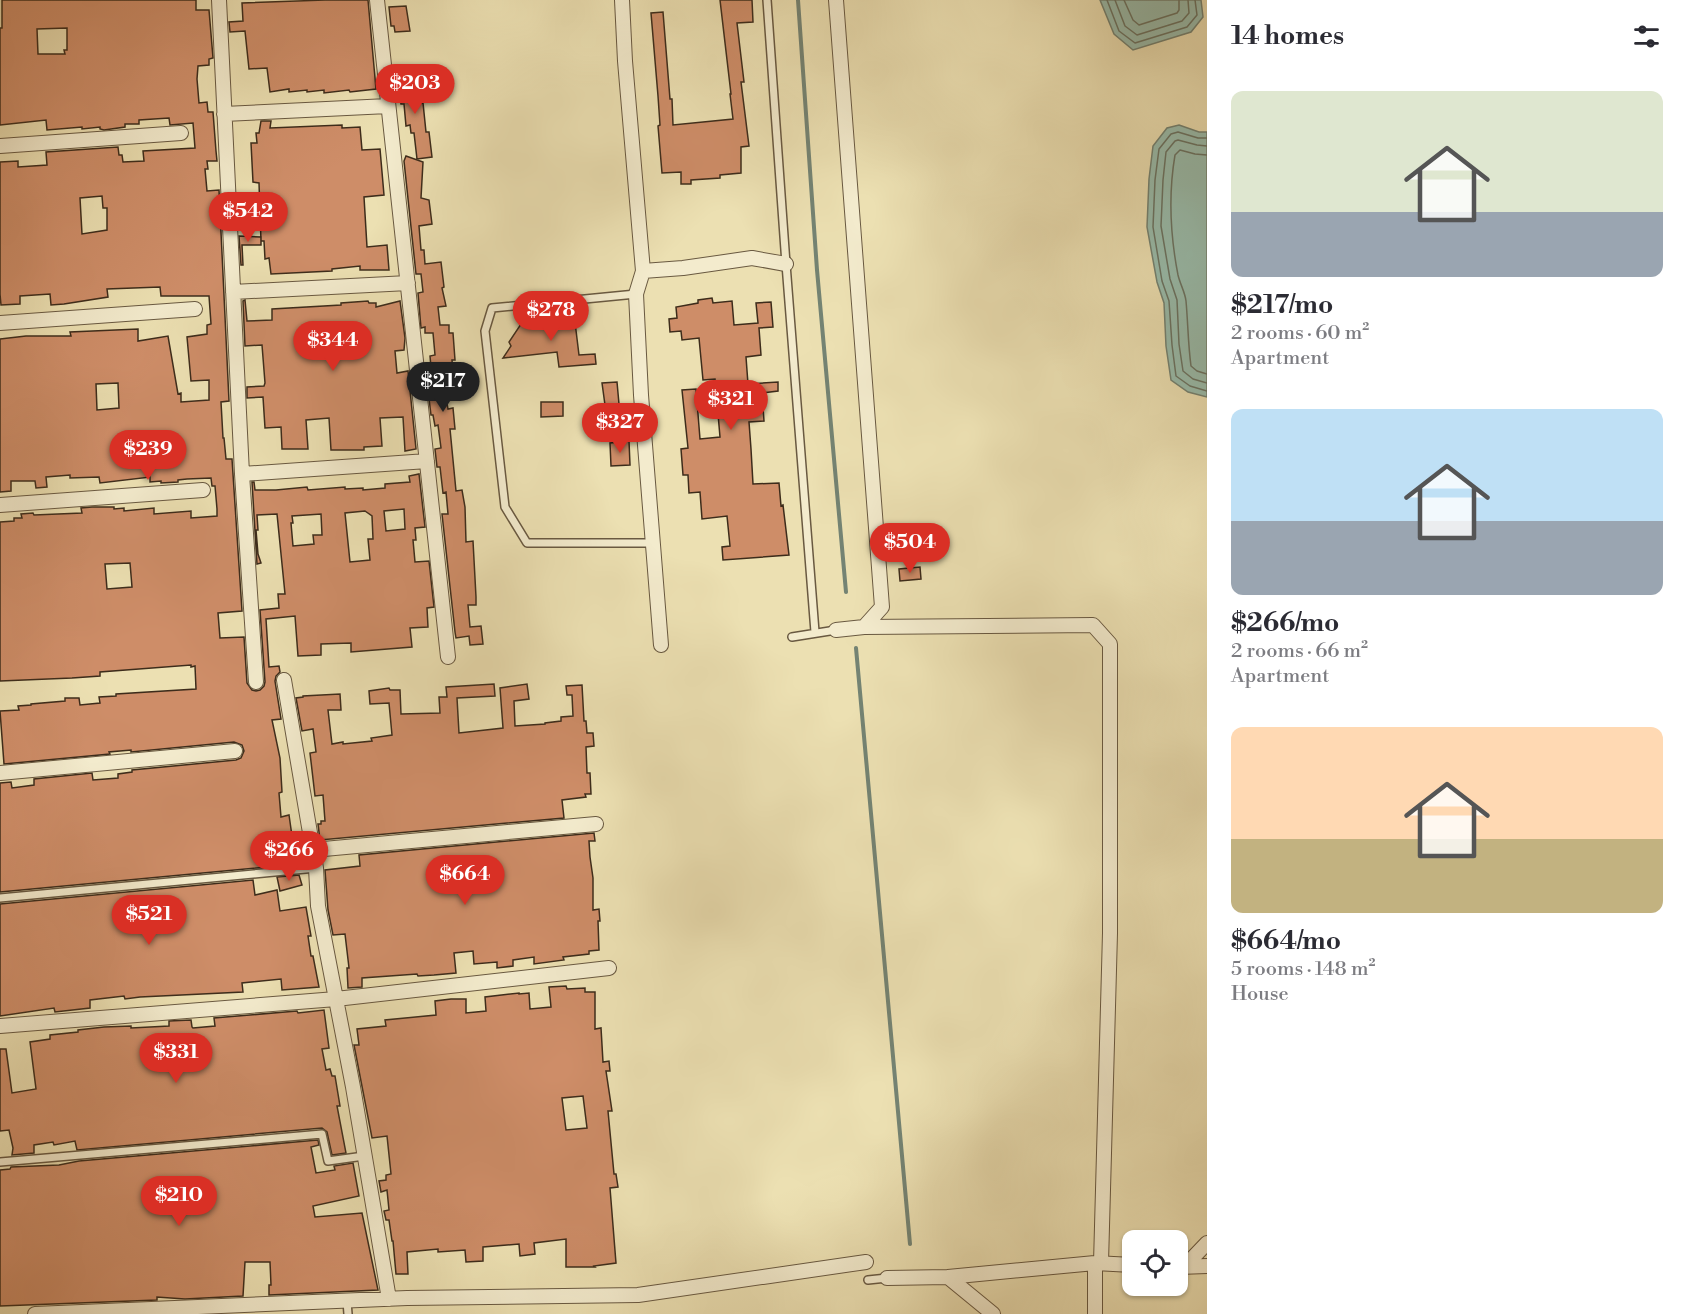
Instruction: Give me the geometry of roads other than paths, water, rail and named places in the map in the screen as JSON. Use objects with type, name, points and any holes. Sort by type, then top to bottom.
[{"type":"street","points":[[219,0],[242,474],[256,682]]},
{"type":"street","points":[[377,0],[448,657]]},
{"type":"street","points":[[622,0],[643,271],[636,294],[641,395],[661,645]]},
{"type":"street","points":[[836,0],[882,608],[864,627]]},
{"type":"street","points":[[224,114],[388,106]]},
{"type":"street","points":[[0,146],[181,133]]},
{"type":"street","points":[[643,271],[752,258],[786,264]]},
{"type":"street","points":[[233,292],[408,283]]},
{"type":"street","points":[[0,323],[195,309]]},
{"type":"street","points":[[242,474],[427,461]]},
{"type":"street","points":[[0,505],[202,490]]},
{"type":"street","points":[[836,630],[864,627],[1093,625],[1110,644],[1110,933],[1095,1314]]},
{"type":"street","points":[[284,680],[316,868],[318,906],[389,1299]]},
{"type":"street","points":[[0,773],[235,751]]},
{"type":"street","points":[[313,850],[596,824]]},
{"type":"street","points":[[0,1026],[336,999],[609,968]]},
{"type":"street","points":[[1188,1261],[1207,1243]]},
{"type":"street","points":[[35,1314],[348,1307],[389,1299],[638,1295],[866,1262]]},
{"type":"street","points":[[887,1278],[948,1277],[1098,1263],[1122,1264]]},
{"type":"street","points":[[1188,1267],[1207,1266]]},
{"type":"street","points":[[948,1277],[993,1314]]},
{"type":"lane","points":[[767,0],[815,632]]},
{"type":"lane","points":[[636,294],[492,308],[485,331],[505,507],[526,543],[653,543]]},
{"type":"lane","points":[[792,637],[836,630]]},
{"type":"lane","points":[[0,898],[316,868]]},
{"type":"lane","points":[[0,1162],[322,1134],[328,1161],[364,1156]]},
{"type":"lane","points":[[868,1280],[887,1278]]},
{"type":"water","points":[[1100,0],[1201,0],[1203,17],[1191,32],[1133,50],[1114,34]]},
{"type":"water","points":[[1179,125],[1199,132],[1207,132],[1207,397],[1188,392],[1171,380],[1166,346],[1164,303],[1157,282],[1147,227],[1153,146],[1167,128]]},
{"type":"waterway","points":[[798,0],[817,270],[846,592]]},
{"type":"waterway","points":[[856,648],[910,1244]]}]
